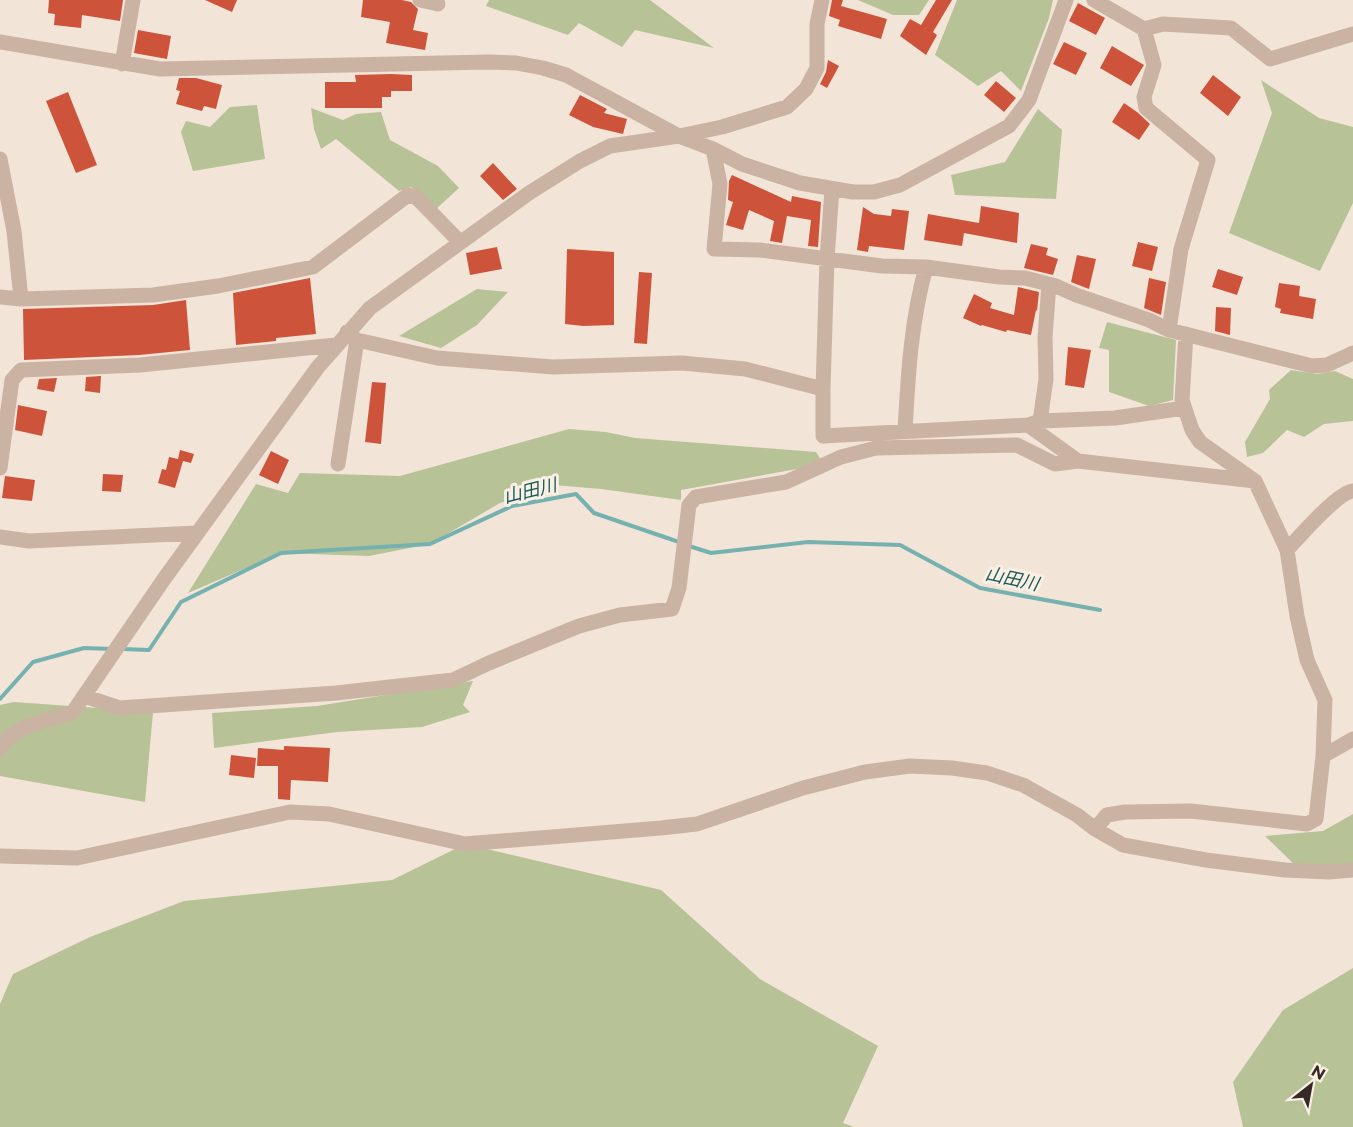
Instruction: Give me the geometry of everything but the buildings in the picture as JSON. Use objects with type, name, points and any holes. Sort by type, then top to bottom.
[{"type":"street","points":[[122,64],[133,0]]},
{"type":"street","points":[[420,0],[438,4]]},
{"type":"street","points":[[338,464],[352,336],[370,308],[554,176],[610,146],[722,128],[787,106],[806,89],[817,68],[817,24],[822,0]]},
{"type":"street","points":[[0,42],[160,69],[516,63],[566,75],[679,136],[713,149],[742,164],[800,183],[853,192],[874,192],[900,185],[1009,126],[1029,100],[1066,0]]},
{"type":"street","points":[[1094,0],[1144,29],[1154,65],[1144,97],[1146,108],[1208,160],[1181,249],[1169,330]]},
{"type":"street","points":[[1144,29],[1163,24],[1231,28],[1270,59],[1353,34]]},
{"type":"street","points":[[713,149],[720,184],[714,249],[760,250],[882,266],[927,267],[999,277],[1024,278],[1049,284],[1149,320],[1169,330],[1312,366],[1328,365],[1353,353]]},
{"type":"street","points":[[0,159],[14,231],[21,299]]},
{"type":"street","points":[[832,189],[827,259],[823,436],[1115,418],[1185,408]]},
{"type":"street","points":[[0,297],[21,299],[153,295],[219,286],[313,267],[408,195],[416,197],[460,242]]},
{"type":"street","points":[[905,431],[909,355],[917,301],[927,267]]},
{"type":"street","points":[[1034,423],[1046,379],[1045,337],[1049,284]]},
{"type":"street","points":[[1095,829],[1107,816],[1125,812],[1191,811],[1307,824],[1316,819],[1323,756],[1325,700],[1307,660],[1297,616],[1287,550],[1255,482],[1200,442],[1192,429],[1182,400],[1186,334]]},
{"type":"street","points":[[0,748],[18,730],[33,723],[55,719],[73,712],[197,533],[318,367],[336,345],[352,336],[437,358],[553,367],[682,363],[745,369],[823,389]]},
{"type":"street","points":[[0,468],[12,380],[21,370],[140,364],[336,345]]},
{"type":"street","points":[[1034,423],[1078,461]]},
{"type":"street","points":[[84,696],[120,708],[336,693],[453,680],[579,626],[620,615],[672,609],[679,588],[689,506],[696,497],[786,482],[841,457],[876,448],[1017,445],[1055,464],[1078,461],[1255,482]]},
{"type":"street","points":[[1287,550],[1338,497],[1353,491]]},
{"type":"street","points":[[0,537],[29,541],[197,533]]},
{"type":"street","points":[[1323,756],[1353,740]]},
{"type":"street","points":[[0,856],[77,858],[290,812],[329,814],[465,844],[661,828],[698,824],[803,788],[865,772],[910,766],[952,768],[987,773],[1023,785],[1077,815],[1095,829],[1123,845],[1206,860],[1285,870],[1329,872],[1353,870]]},
{"type":"green space","points":[[489,0],[650,0],[714,48],[635,30],[622,47],[579,23],[568,35],[486,6]]},
{"type":"green space","points":[[858,0],[929,0],[919,15],[893,15]]},
{"type":"green space","points":[[957,0],[1053,0],[1049,18],[1021,91],[1001,71],[978,86],[935,55]]},
{"type":"green space","points":[[1261,80],[1319,118],[1353,127],[1353,203],[1320,271],[1229,233],[1272,113]]},
{"type":"green space","points":[[257,105],[265,159],[193,171],[181,132],[186,121],[210,127],[230,107]]},
{"type":"green space","points":[[311,108],[343,120],[356,114],[381,112],[390,140],[438,166],[459,188],[436,209],[411,187],[399,191],[336,139],[321,149],[314,129]]},
{"type":"green space","points":[[1038,109],[1062,130],[1056,199],[955,195],[951,175],[1005,162]]},
{"type":"green space","points":[[477,289],[508,292],[477,325],[441,348],[399,336]]},
{"type":"green space","points":[[1107,322],[1176,340],[1173,400],[1149,406],[1109,392],[1109,350],[1099,348]]},
{"type":"green space","points":[[1291,370],[1317,374],[1335,371],[1353,379],[1353,421],[1324,424],[1304,437],[1287,430],[1263,453],[1247,457],[1245,442],[1270,399],[1269,390]]},
{"type":"green space","points":[[569,429],[606,432],[635,438],[816,452],[824,464],[681,490],[681,500],[554,485],[500,503],[430,544],[369,556],[281,553],[188,593],[256,484],[288,493],[300,473],[400,476]]},
{"type":"green space","points":[[473,681],[463,705],[470,712],[422,727],[337,732],[214,748],[212,713],[317,706]]},
{"type":"green space","points":[[14,702],[153,712],[145,802],[0,776],[0,705]]},
{"type":"green space","points":[[1353,814],[1353,863],[1301,871],[1265,836],[1323,831]]},
{"type":"green space","points":[[465,844],[661,890],[760,979],[878,1046],[843,1123],[854,1127],[0,1127],[0,1004],[13,974],[90,937],[184,901],[392,880]]},
{"type":"green space","points":[[1353,968],[1353,1127],[1243,1127],[1233,1082],[1283,1010]]},
{"type":"waterway","name":"山田川","points":[[123,649],[149,650],[181,602],[281,553],[430,544],[512,506],[576,494],[594,513],[679,542]]},
{"type":"waterway","name":"山田川","points":[[689,546],[711,553],[808,542],[900,545],[980,588],[1100,610]]},
{"type":"waterway","name":"山田川","points":[[0,699],[33,662],[84,648],[112,649]]}]
